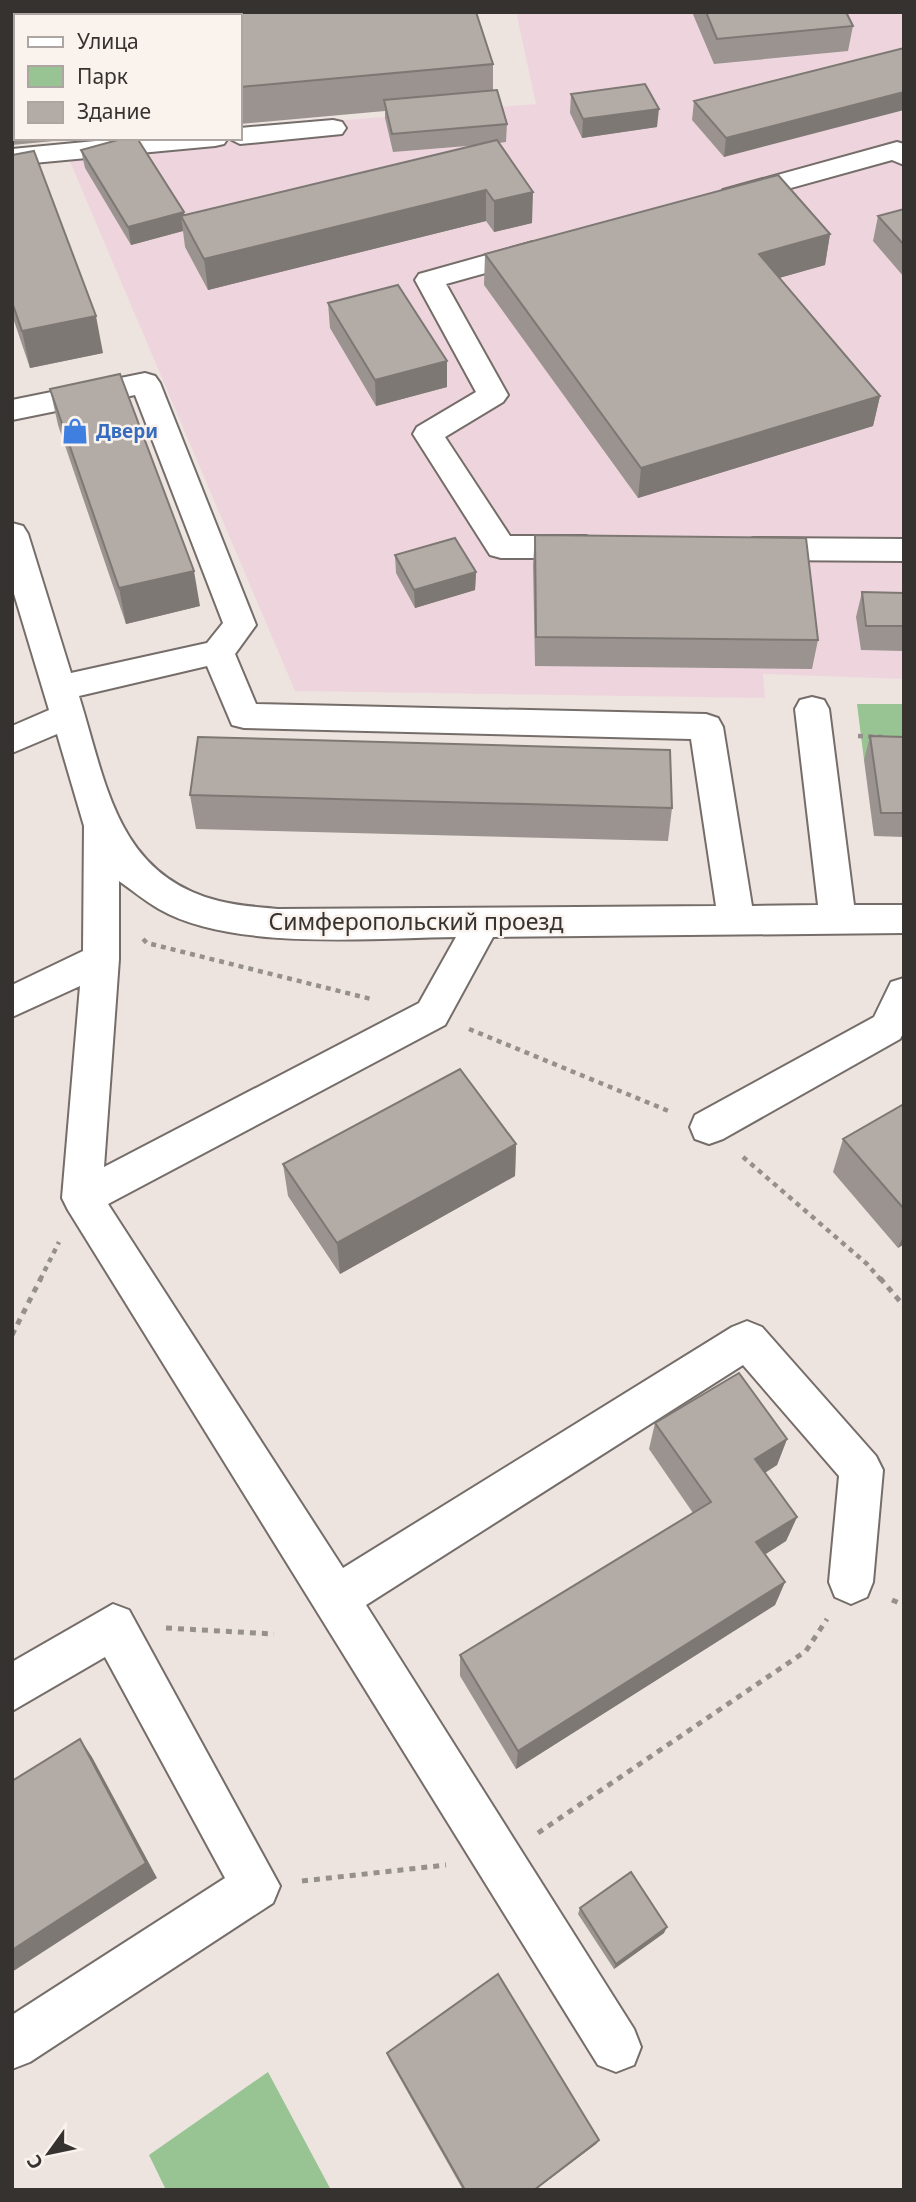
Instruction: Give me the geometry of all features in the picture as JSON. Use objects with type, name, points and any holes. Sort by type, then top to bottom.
[{"type":"street","points":[[242,136],[333,128]]},
{"type":"street","points":[[12,157],[194,140]]},
{"type":"street","points":[[710,202],[897,150],[904,157]]},
{"type":"street","points":[[563,243],[429,280],[493,395],[428,434],[501,547],[612,548]]},
{"type":"street","points":[[12,410],[145,383],[240,625],[218,652],[64,702],[12,740]]},
{"type":"street","name":"Симферопольский проезд","points":[[12,534],[102,826],[132,871],[173,900],[219,916],[278,924],[904,919]]},
{"type":"street","points":[[723,548],[904,550]]},
{"type":"street","points":[[218,652],[244,716],[706,726],[736,919]]},
{"type":"street","points":[[812,709],[838,919]]},
{"type":"street","points":[[102,826],[99,901],[101,958],[82,1198],[617,2046]]},
{"type":"street","points":[[82,1198],[432,1014],[482,921]]},
{"type":"street","points":[[12,1002],[101,958]]},
{"type":"street","points":[[709,1127],[887,1028],[904,993]]},
{"type":"street","points":[[336,1598],[747,1340],[862,1470],[851,1582]]},
{"type":"street","points":[[12,1688],[113,1626],[256,1886],[12,2044]]},
{"type":"path","points":[[99,901],[147,943],[432,1014],[709,1127],[867,1264],[904,1306]]},
{"type":"path","points":[[12,1335],[82,1198]]},
{"type":"path","points":[[256,1886],[499,1859],[806,1651],[851,1582]]},
{"type":"path","points":[[113,1626],[274,1634]]},
{"type":"shaded area","points":[[516,12],[904,12],[904,679],[763,674],[765,698],[295,691],[68,157],[131,140],[242,140],[242,129],[536,104]]},
{"type":"green space","points":[[857,704],[904,704],[904,760],[864,760]]},
{"type":"green space","points":[[268,2072],[331,2190],[166,2190],[149,2155]]},
{"type":"building","points":[[12,12],[72,12],[14,14],[12,107]]},
{"type":"building","points":[[476,12],[493,64],[242,87],[242,14],[208,14]]},
{"type":"building","points":[[706,12],[846,12],[853,26],[717,39]]},
{"type":"building","points":[[904,48],[904,92],[726,138],[694,101]]},
{"type":"building","points":[[645,84],[659,109],[583,119],[571,94]]},
{"type":"building","points":[[497,90],[507,124],[392,134],[384,100]]},
{"type":"building","points":[[118,140],[138,140],[184,212],[128,227],[81,150]]},
{"type":"building","points":[[497,140],[533,192],[494,201],[486,190],[204,259],[181,216]]},
{"type":"building","points":[[34,151],[96,316],[22,331],[12,302],[12,155]]},
{"type":"building","points":[[778,175],[830,234],[759,254],[880,396],[641,468],[485,254]]},
{"type":"building","points":[[904,209],[904,245],[878,216]]},
{"type":"building","points":[[398,285],[447,361],[375,380],[328,303]]},
{"type":"building","points":[[120,374],[194,571],[119,588],[50,389]]},
{"type":"building","points":[[535,535],[806,538],[818,640],[536,637]]},
{"type":"building","points":[[455,538],[476,572],[414,590],[395,555]]},
{"type":"building","points":[[862,592],[904,593],[904,626],[866,626]]},
{"type":"building","points":[[870,736],[904,737],[904,813],[881,813]]},
{"type":"building","points":[[198,737],[670,750],[672,808],[190,795]]},
{"type":"building","points":[[460,1069],[516,1144],[337,1243],[283,1164]]},
{"type":"building","points":[[904,1104],[904,1209],[843,1139]]},
{"type":"building","points":[[739,1373],[787,1439],[755,1459],[797,1517],[756,1542],[785,1582],[518,1751],[460,1655],[711,1502],[655,1423]]},
{"type":"building","points":[[80,1739],[146,1863],[12,1950],[12,1781]]},
{"type":"building","points":[[631,1872],[667,1927],[616,1964],[580,1908]]},
{"type":"building","points":[[498,1974],[599,2140],[534,2190],[465,2190],[387,2053]]},
{"type":"place","name":"Двери","points":[[75,431]]}]
